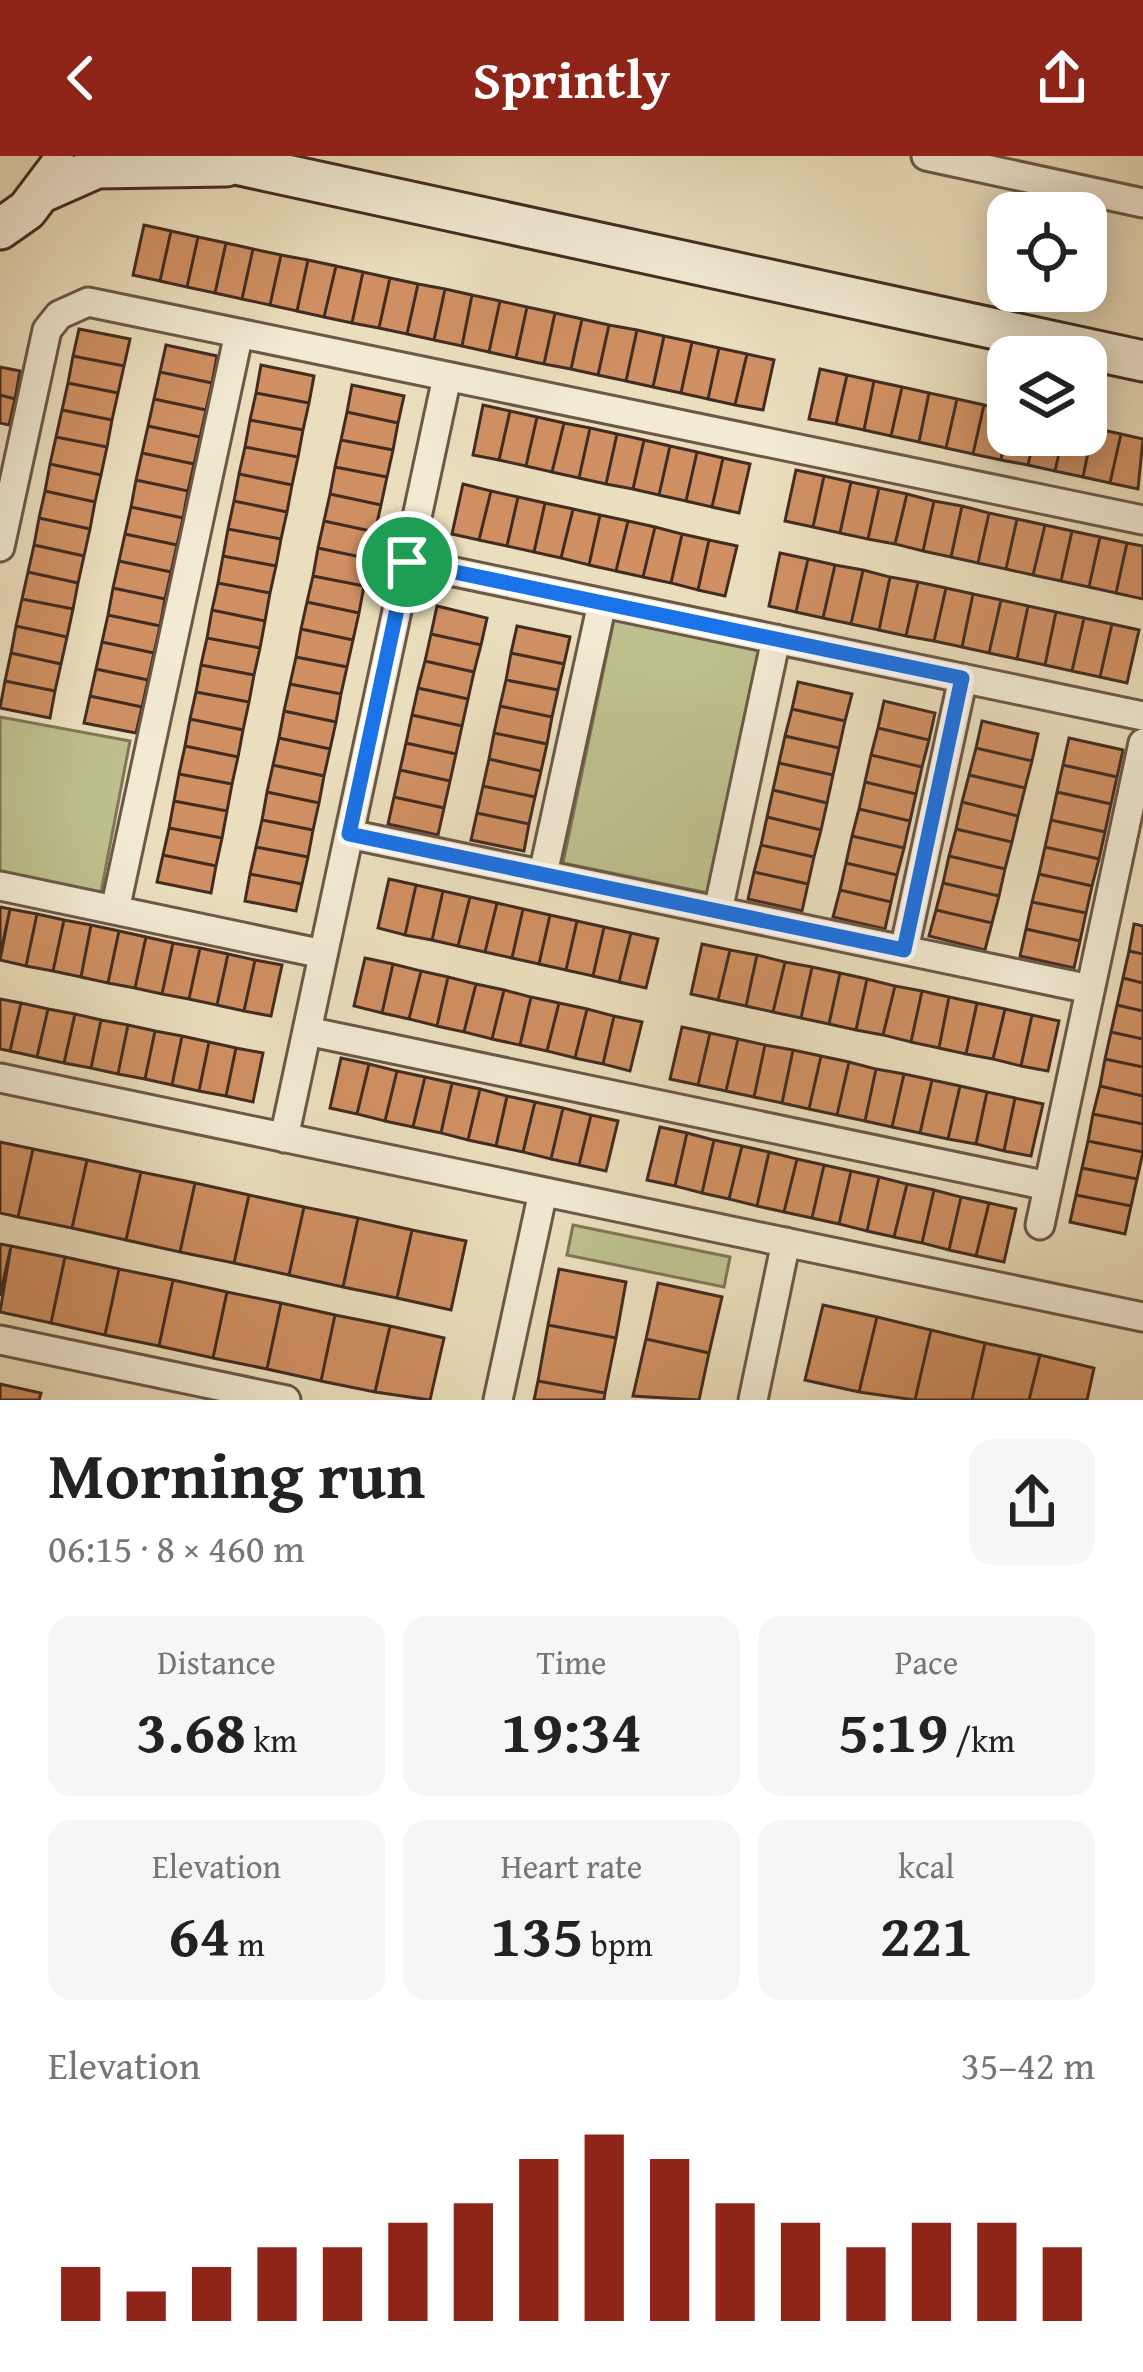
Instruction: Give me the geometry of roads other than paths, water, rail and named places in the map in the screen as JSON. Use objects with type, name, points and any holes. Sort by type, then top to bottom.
[{"type":"main road","points":[[45,191],[64,156]]},
{"type":"main road","points":[[2,227],[45,191],[97,168],[213,161],[1143,361]]},
{"type":"street","points":[[926,156],[1143,202]]},
{"type":"street","points":[[0,547],[47,331],[58,315],[88,302],[1143,520]]},
{"type":"street","points":[[115,910],[238,333]]},
{"type":"street","points":[[284,1138],[447,377]]},
{"type":"street","points":[[407,562],[1143,716]]},
{"type":"street","points":[[544,874],[602,603]]},
{"type":"street","points":[[718,911],[776,639]]},
{"type":"street","points":[[904,950],[962,678]]},
{"type":"street","points":[[1040,1225],[1143,742]]},
{"type":"street","points":[[349,834],[1090,988]]},
{"type":"street","points":[[0,886],[323,954]]},
{"type":"street","points":[[307,1031],[1048,1186]]},
{"type":"street","points":[[0,1078],[1143,1317]]},
{"type":"street","points":[[498,1400],[543,1192]]},
{"type":"street","points":[[753,1400],[786,1242]]},
{"type":"street","points":[[0,1340],[237,1395],[286,1400]]}]
